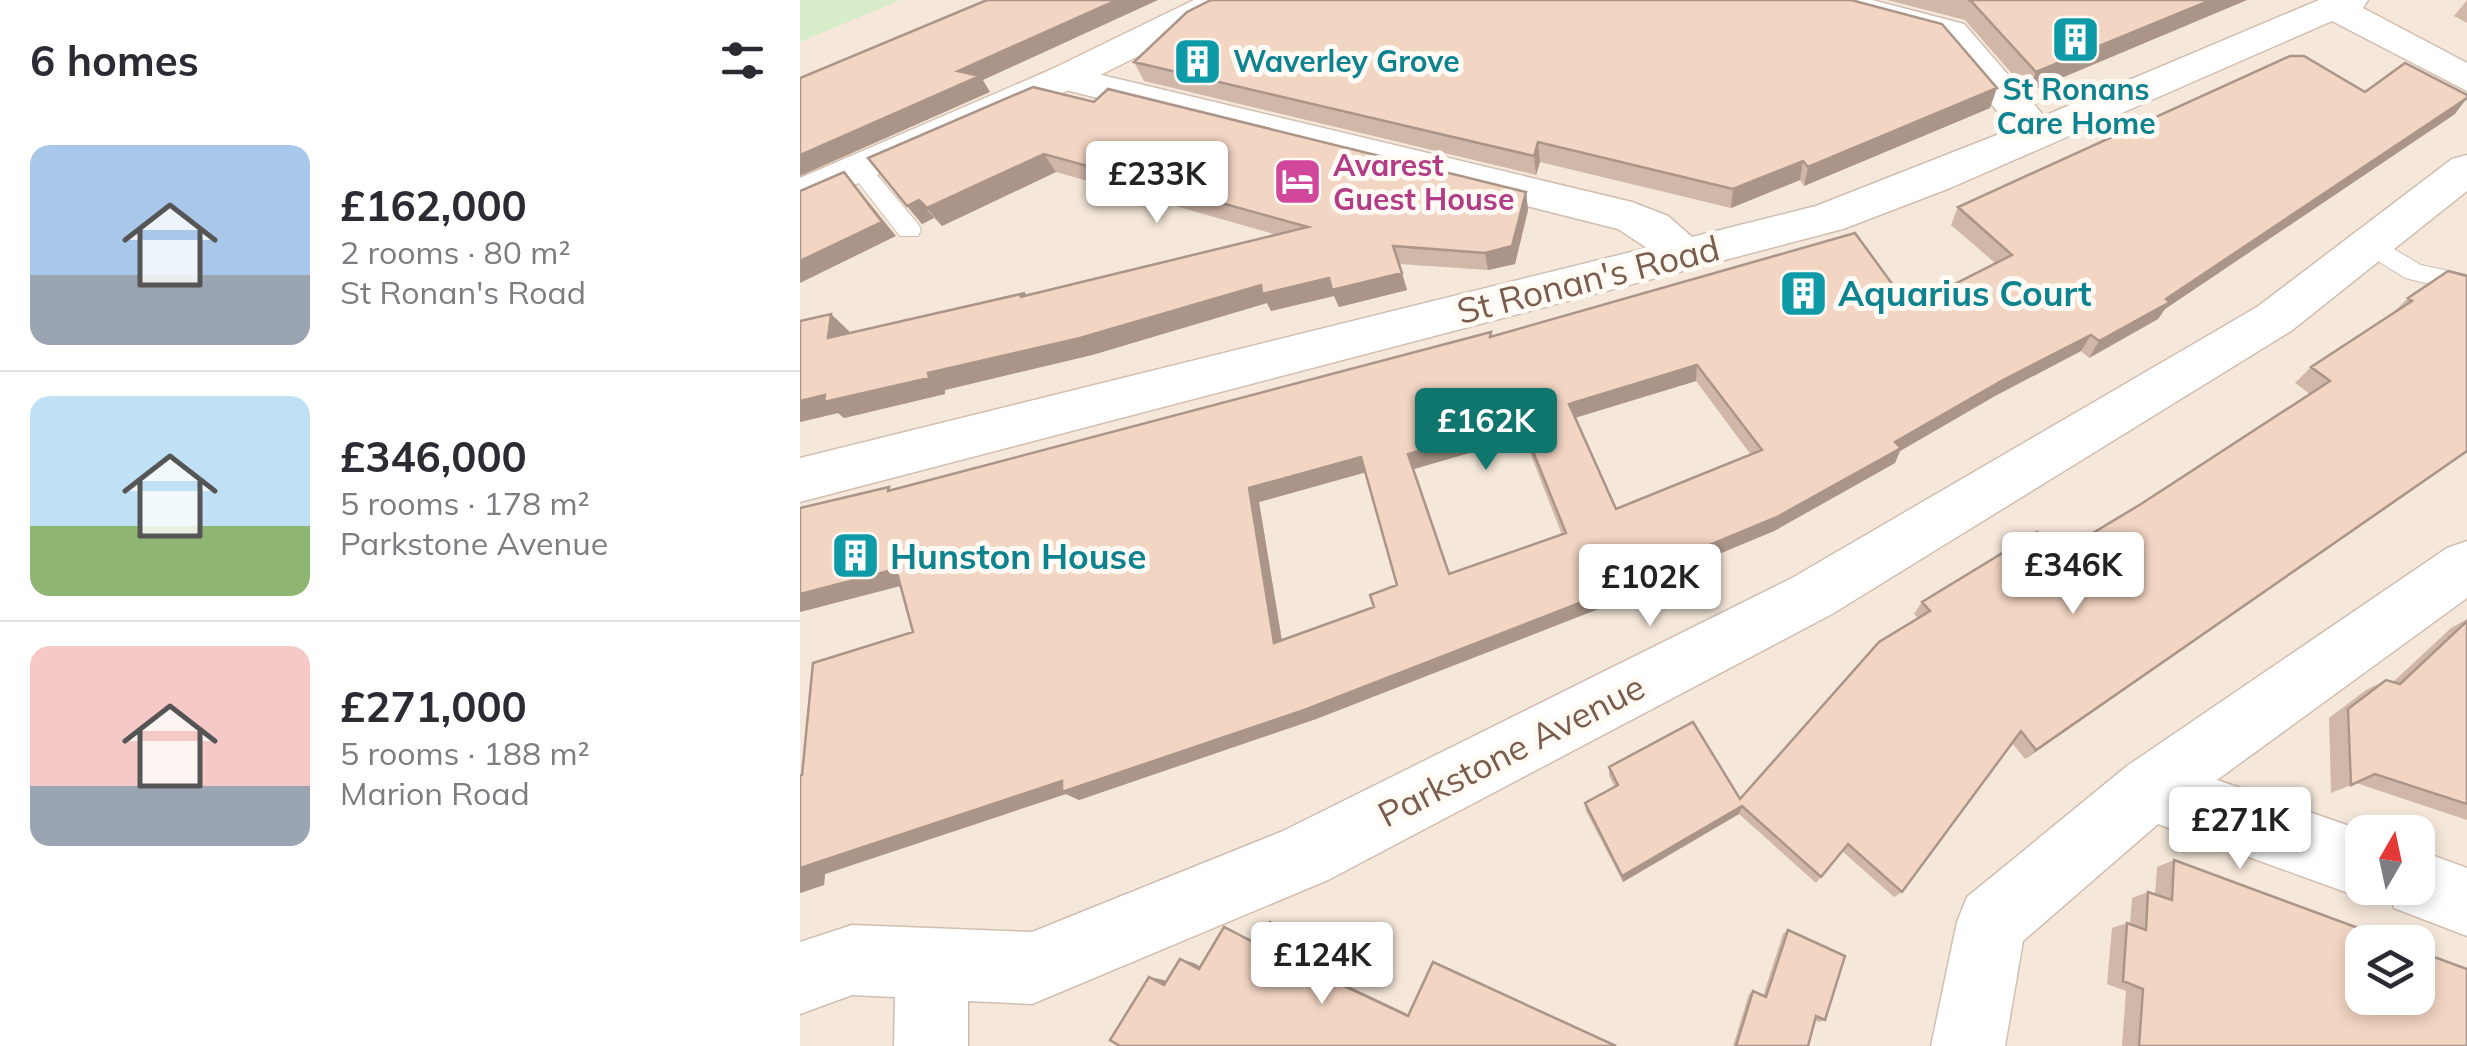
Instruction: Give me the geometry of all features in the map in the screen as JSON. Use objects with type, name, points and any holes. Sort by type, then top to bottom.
[{"type":"street","points":[[800,194],[1064,78],[1222,0]]},
{"type":"street","points":[[1830,0],[1941,16],[2038,134]]},
{"type":"street","points":[[2342,4],[2467,79]]},
{"type":"street","name":"St Ronan's Road","points":[[800,480],[1826,218],[2038,134],[2342,4]]},
{"type":"street","points":[[1064,78],[1632,217],[1652,227],[1684,255]]},
{"type":"street","name":"Parkstone Avenue","points":[[800,978],[852,960],[1032,968],[1304,856],[1812,596],[2274,319],[2467,169]]},
{"type":"street","points":[[1968,1046],[1992,922],[2150,788],[2467,566]]},
{"type":"street","points":[[2150,788],[2345,858]]},
{"type":"street","points":[[2435,890],[2467,902]]},
{"type":"street","points":[[931,1046],[932,964]]},
{"type":"lane","points":[[860,168],[909,230]]},
{"type":"lane","points":[[2370,244],[2414,272],[2467,284]]},
{"type":"shaded area","points":[[800,0],[2467,0],[2467,1046],[800,1046]]},
{"type":"green space","points":[[800,0],[900,0],[800,42]]},
{"type":"building","points":[[987,0],[1117,0],[958,71],[980,76],[800,155],[800,78]]},
{"type":"building","points":[[1211,0],[1851,0],[1942,24],[1997,88],[1808,167],[1803,161],[1733,189],[1538,142],[1534,156],[1134,62],[1187,12]]},
{"type":"building","name":"St Ronans Care Home","points":[[1968,0],[2211,0],[2036,72]]},
{"type":"building","points":[[2290,56],[2304,56],[2365,92],[2405,63],[2467,95],[2166,299],[2170,302],[2099,341],[2091,335],[2003,380],[1895,442],[1901,448],[1777,517],[1599,591],[1600,595],[1307,709],[1062,792],[1062,781],[800,868],[800,776],[813,663],[913,632],[896,569],[800,594],[800,508],[889,487],[888,491],[1491,332],[1490,337],[1855,233],[1898,292],[1912,285],[1927,298],[2012,255],[1958,207]],"holes":[[[1697,365],[1762,450],[1616,509],[1569,404]],[[1521,422],[1566,533],[1449,574],[1408,454]],[[1361,457],[1397,585],[1370,595],[1374,607],[1274,643],[1249,488]]]},
{"type":"building","points":[[1033,87],[1094,102],[1108,89],[1526,192],[1512,246],[1485,253],[1393,246],[1402,273],[1332,290],[1329,278],[1262,294],[1261,285],[1080,338],[928,373],[929,378],[824,402],[825,395],[800,401],[800,321],[831,314],[828,338],[1025,293],[1020,297],[1308,227],[1044,154],[927,208],[919,200],[907,206],[868,158]]},
{"type":"building","points":[[844,172],[882,222],[800,261],[800,191]]},
{"type":"building","points":[[2448,271],[2467,276],[2467,451],[2036,750],[2021,731],[1902,892],[1848,844],[1821,877],[1742,806],[1622,876],[1585,803],[1618,785],[1609,767],[1693,722],[1740,799],[1879,642],[1930,611],[1922,602],[2037,532],[2058,554],[2141,504],[2330,381],[2311,367],[2412,301],[2408,298]]},
{"type":"building","points":[[2467,621],[2467,804],[2375,774],[2351,785],[2348,709],[2386,680],[2400,684]]},
{"type":"building","points":[[2174,860],[2350,925],[2345,925],[2345,1015],[2435,1015],[2435,957],[2467,969],[2467,1046],[2139,1046],[2143,989],[2123,981],[2127,923],[2146,930],[2148,892],[2172,900]]},
{"type":"building","points":[[1270,922],[1316,945],[1304,967],[1408,1016],[1433,962],[1616,1046],[1120,1046],[1110,1040],[1149,977],[1164,985],[1180,959],[1199,969],[1224,927],[1257,944]]},
{"type":"building","points":[[1788,930],[1845,956],[1825,1020],[1816,1016],[1808,1046],[1736,1046],[1753,991],[1766,997]]},
{"type":"place","name":"St Ronans Care Home","points":[[2076,40]]},
{"type":"place","name":"Waverley Grove","points":[[1198,61]]},
{"type":"place","name":"Avarest Guest House","points":[[1298,182]]},
{"type":"place","name":"Aquarius Court","points":[[1803,293]]},
{"type":"place","name":"Hunston House","points":[[855,556]]}]
